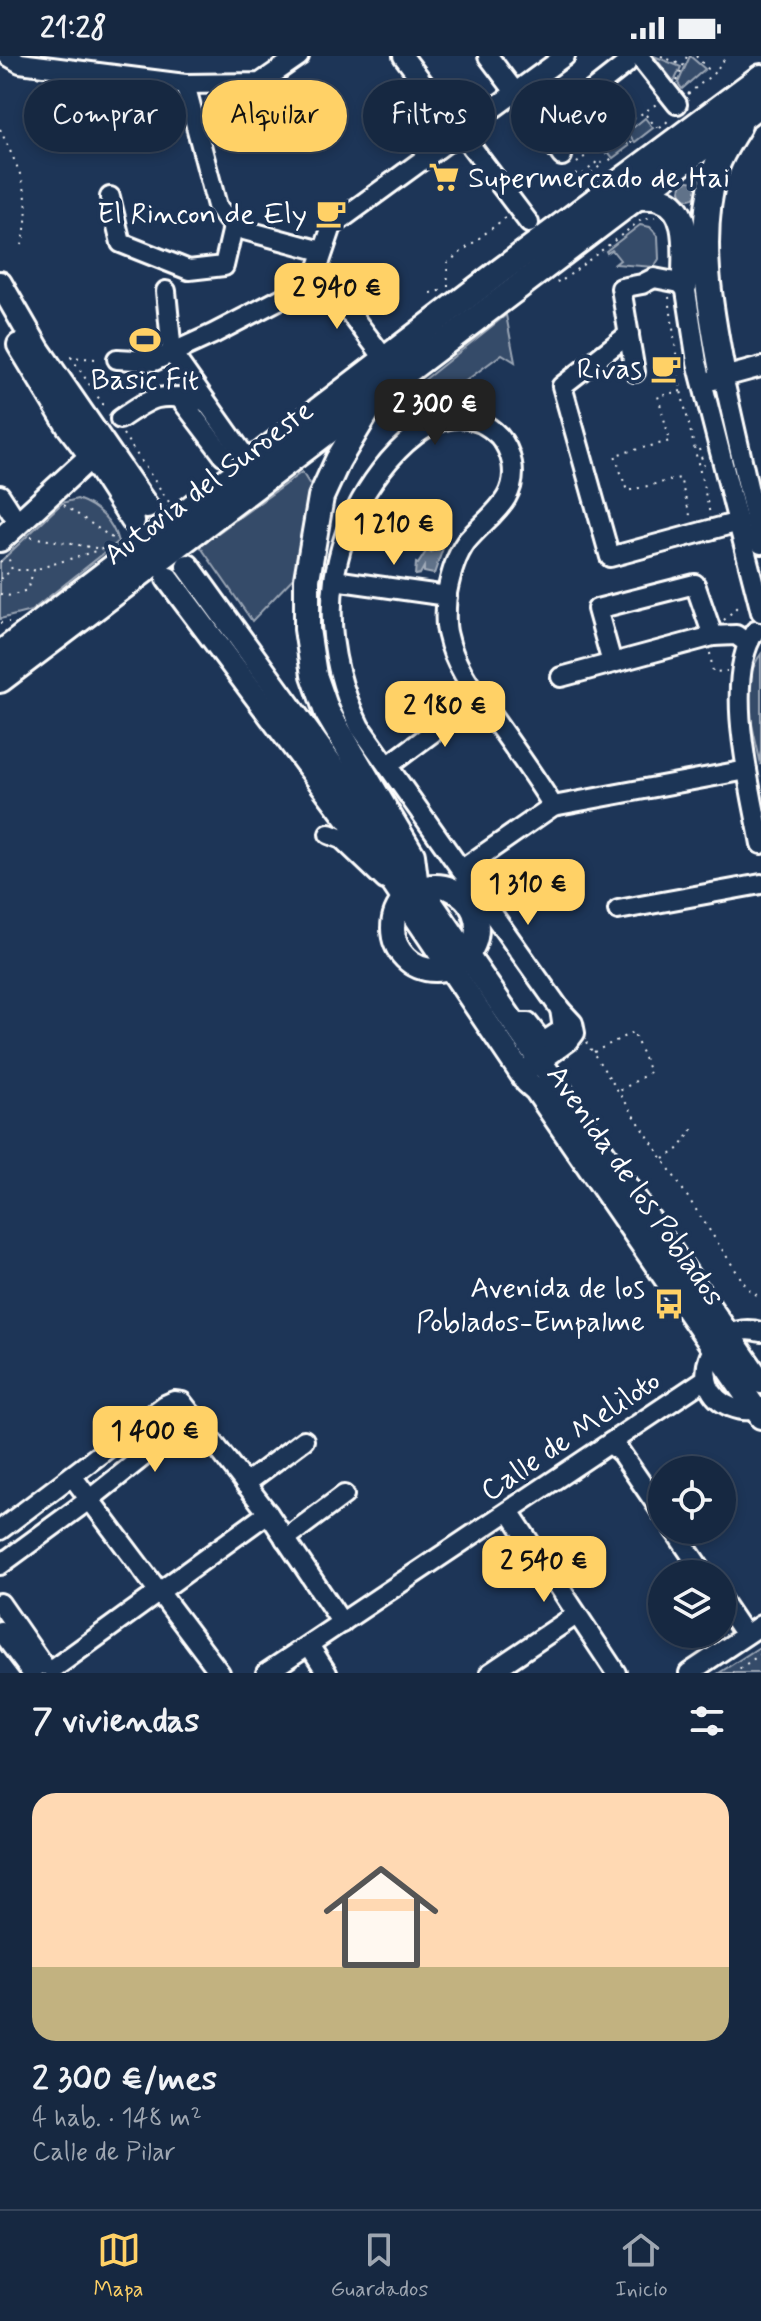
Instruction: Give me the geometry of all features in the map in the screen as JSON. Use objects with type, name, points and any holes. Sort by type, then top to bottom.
[{"type":"highway","name":"Autovía del Suroeste","points":[[0,654],[499,272],[761,77]]},
{"type":"highway","name":"Autovía del Suroeste","points":[[0,680],[754,108]]},
{"type":"highway","points":[[675,286],[696,255],[708,218],[716,167],[754,108]]},
{"type":"highway","points":[[636,197],[660,198],[675,207],[683,223],[707,282],[713,380]]},
{"type":"highway","points":[[379,391],[338,460],[321,497],[307,579],[307,629],[314,675],[327,712],[412,855],[410,889]]},
{"type":"highway","points":[[0,631],[17,632],[40,626]]},
{"type":"main road","points":[[0,283],[96,448],[133,520]]},
{"type":"main road","points":[[0,313],[68,426],[72,444],[62,484]]},
{"type":"main road","points":[[68,426],[96,448],[118,498],[133,520]]},
{"type":"main road","points":[[4,547],[96,448]]},
{"type":"main road","points":[[4,510],[62,484],[91,485],[118,498]]},
{"type":"main road","name":"Avenida de los Poblados","points":[[188,566],[459,961],[515,1023],[720,1341],[759,1412]]},
{"type":"main road","name":"Avenida de los Poblados","points":[[168,579],[330,793],[410,889]]},
{"type":"main road","points":[[446,887],[459,893],[468,903],[475,915],[475,942],[459,961],[431,970],[418,967],[398,949],[393,935],[393,921],[410,889],[446,887]]},
{"type":"main road","name":"Avenida de los Poblados","points":[[459,961],[463,988],[720,1341],[761,1382]]},
{"type":"street","points":[[186,84],[260,83],[299,56]]},
{"type":"street","points":[[403,56],[421,80]]},
{"type":"street","points":[[488,56],[511,88]]},
{"type":"street","points":[[531,80],[565,56]]},
{"type":"street","points":[[0,62],[14,60],[156,80]]},
{"type":"street","points":[[607,80],[633,60],[667,102]]},
{"type":"street","points":[[186,88],[217,206],[233,227],[322,251]]},
{"type":"street","points":[[313,282],[332,226],[432,152]]},
{"type":"street","points":[[474,152],[529,223]]},
{"type":"street","points":[[561,152],[568,161]]},
{"type":"street","points":[[110,197],[121,243],[184,269],[224,266],[233,227]]},
{"type":"street","points":[[635,372],[621,288],[654,278],[675,286],[713,380],[760,533]]},
{"type":"street","points":[[117,359],[154,361],[313,282],[329,285],[378,350]]},
{"type":"street","points":[[166,291],[172,353],[242,452]]},
{"type":"street","points":[[629,334],[562,386],[610,557],[739,522]]},
{"type":"street","points":[[713,380],[761,367]]},
{"type":"street","points":[[713,380],[739,522],[761,612],[755,617],[754,637],[740,689],[747,770],[761,844]]},
{"type":"street","points":[[120,419],[150,398],[179,397],[205,401]]},
{"type":"street","points":[[179,397],[223,455]]},
{"type":"street","points":[[541,1062],[575,1033],[573,1023],[360,727],[337,670],[333,626],[334,580],[354,512],[381,469],[408,440],[438,420],[464,419],[476,423],[498,435],[510,452],[514,475],[510,492],[503,505],[465,544],[455,564],[447,596],[447,633],[458,662],[479,698],[553,806]]},
{"type":"street","points":[[334,580],[447,596]]},
{"type":"street","points":[[612,663],[597,609],[695,584],[711,637]]},
{"type":"street","points":[[561,677],[711,637],[754,637]]},
{"type":"street","points":[[389,765],[479,698]]},
{"type":"street","points":[[461,870],[553,806],[747,770]]},
{"type":"street","points":[[330,793],[332,824],[326,836],[342,839],[377,874],[410,889]]},
{"type":"street","points":[[618,910],[761,884]]},
{"type":"street","name":"Avenida de los Poblados","points":[[463,988],[486,1009],[523,1061],[532,1068],[541,1062]]},
{"type":"street","points":[[515,1023],[528,1023],[543,1042],[563,1029],[560,1009]]},
{"type":"street","points":[[759,1412],[740,1411],[724,1404],[713,1393],[707,1378],[707,1362],[720,1341],[739,1330],[761,1332]]},
{"type":"street","name":"Calle de Meliloto","points":[[266,1673],[707,1378]]},
{"type":"street","points":[[0,1530],[174,1401],[188,1409],[268,1513],[342,1623]]},
{"type":"street","points":[[0,1565],[90,1499],[188,1409]]},
{"type":"street","points":[[245,1484],[304,1440]]},
{"type":"street","points":[[610,1443],[621,1453],[648,1493]]},
{"type":"street","points":[[72,1476],[220,1673]]},
{"type":"street","points":[[285,1539],[344,1495]]},
{"type":"street","points":[[509,1511],[616,1673]]},
{"type":"street","points":[[43,1671],[160,1593],[268,1513]]},
{"type":"street","points":[[0,1603],[43,1671]]},
{"type":"street","points":[[689,1673],[753,1630],[736,1614]]},
{"type":"street","points":[[490,1673],[576,1615]]},
{"type":"street","points":[[0,1631],[43,1671]]},
{"type":"street","points":[[309,1645],[327,1673]]},
{"type":"path","points":[[661,56],[683,66]]},
{"type":"path","points":[[667,102],[687,56]]},
{"type":"path","points":[[696,56],[713,74]]},
{"type":"path","points":[[635,118],[713,74],[727,56]]},
{"type":"path","points":[[645,112],[658,129]]},
{"type":"path","points":[[0,129],[28,197],[28,217],[22,245]]},
{"type":"path","points":[[568,161],[584,152]]},
{"type":"path","points":[[605,152],[614,164]]},
{"type":"path","points":[[579,171],[567,181],[571,185],[599,160],[603,164],[584,178]]},
{"type":"path","points":[[431,293],[448,289],[447,263],[506,217]]},
{"type":"path","points":[[626,226],[555,279],[559,283],[641,220],[655,217],[665,221]]},
{"type":"path","points":[[675,286],[670,298],[681,391],[710,515]]},
{"type":"path","points":[[681,391],[658,396],[670,441],[615,455],[627,491],[680,478],[691,520]]},
{"type":"path","points":[[699,449],[704,466]]},
{"type":"path","points":[[0,580],[12,570],[34,570],[118,542],[62,484]]},
{"type":"path","points":[[112,539],[133,520]]},
{"type":"path","points":[[26,536],[102,549]]},
{"type":"path","points":[[4,547],[12,570]]},
{"type":"path","points":[[0,594],[11,596],[27,590],[34,570]]},
{"type":"path","points":[[729,671],[713,672],[711,637],[739,605]]},
{"type":"path","points":[[593,1053],[633,1032],[650,1072],[618,1092]]},
{"type":"path","points":[[579,1037],[593,1053],[748,1289],[761,1298]]},
{"type":"path","points":[[663,1159],[680,1148],[694,1127]]},
{"type":"path","points":[[733,1673],[761,1654]]},
{"type":"path","points":[[743,1666],[748,1673]]},
{"type":"shaded area","points":[[654,56],[681,67],[674,82]]},
{"type":"shaded area","points":[[690,56],[705,69],[682,89],[678,83]]},
{"type":"shaded area","points":[[645,118],[653,128],[635,142],[635,126]]},
{"type":"shaded area","points":[[689,181],[698,190],[689,199],[680,190]]},
{"type":"shaded area","points":[[640,225],[650,227],[658,236],[659,259],[654,267],[615,264],[620,260],[612,250],[606,251]]},
{"type":"shaded area","points":[[506,315],[515,362],[502,354],[401,429],[384,412]]},
{"type":"shaded area","points":[[302,472],[318,498],[298,573],[252,621],[200,546]]},
{"type":"shaded area","points":[[77,499],[103,515],[118,542],[31,611],[0,619],[0,562],[62,503]]},
{"type":"shaded area","points":[[435,544],[443,548],[434,574],[424,572],[424,567],[420,574],[415,575],[416,563],[427,550],[431,553]]},
{"type":"shaded area","points":[[761,654],[761,765],[749,694],[754,666]]},
{"type":"shaded area","points":[[761,1646],[761,1673],[719,1673]]},
{"type":"place","name":"Supermercado de Hai","points":[[444,177]]},
{"type":"place","name":"El Rincon de Ely","points":[[331,213]]},
{"type":"place","name":"Basic Fit","points":[[145,340]]},
{"type":"place","name":"Rivas","points":[[666,368]]},
{"type":"place","name":"Avenida de los Poblados-Empalme","points":[[669,1304]]}]
